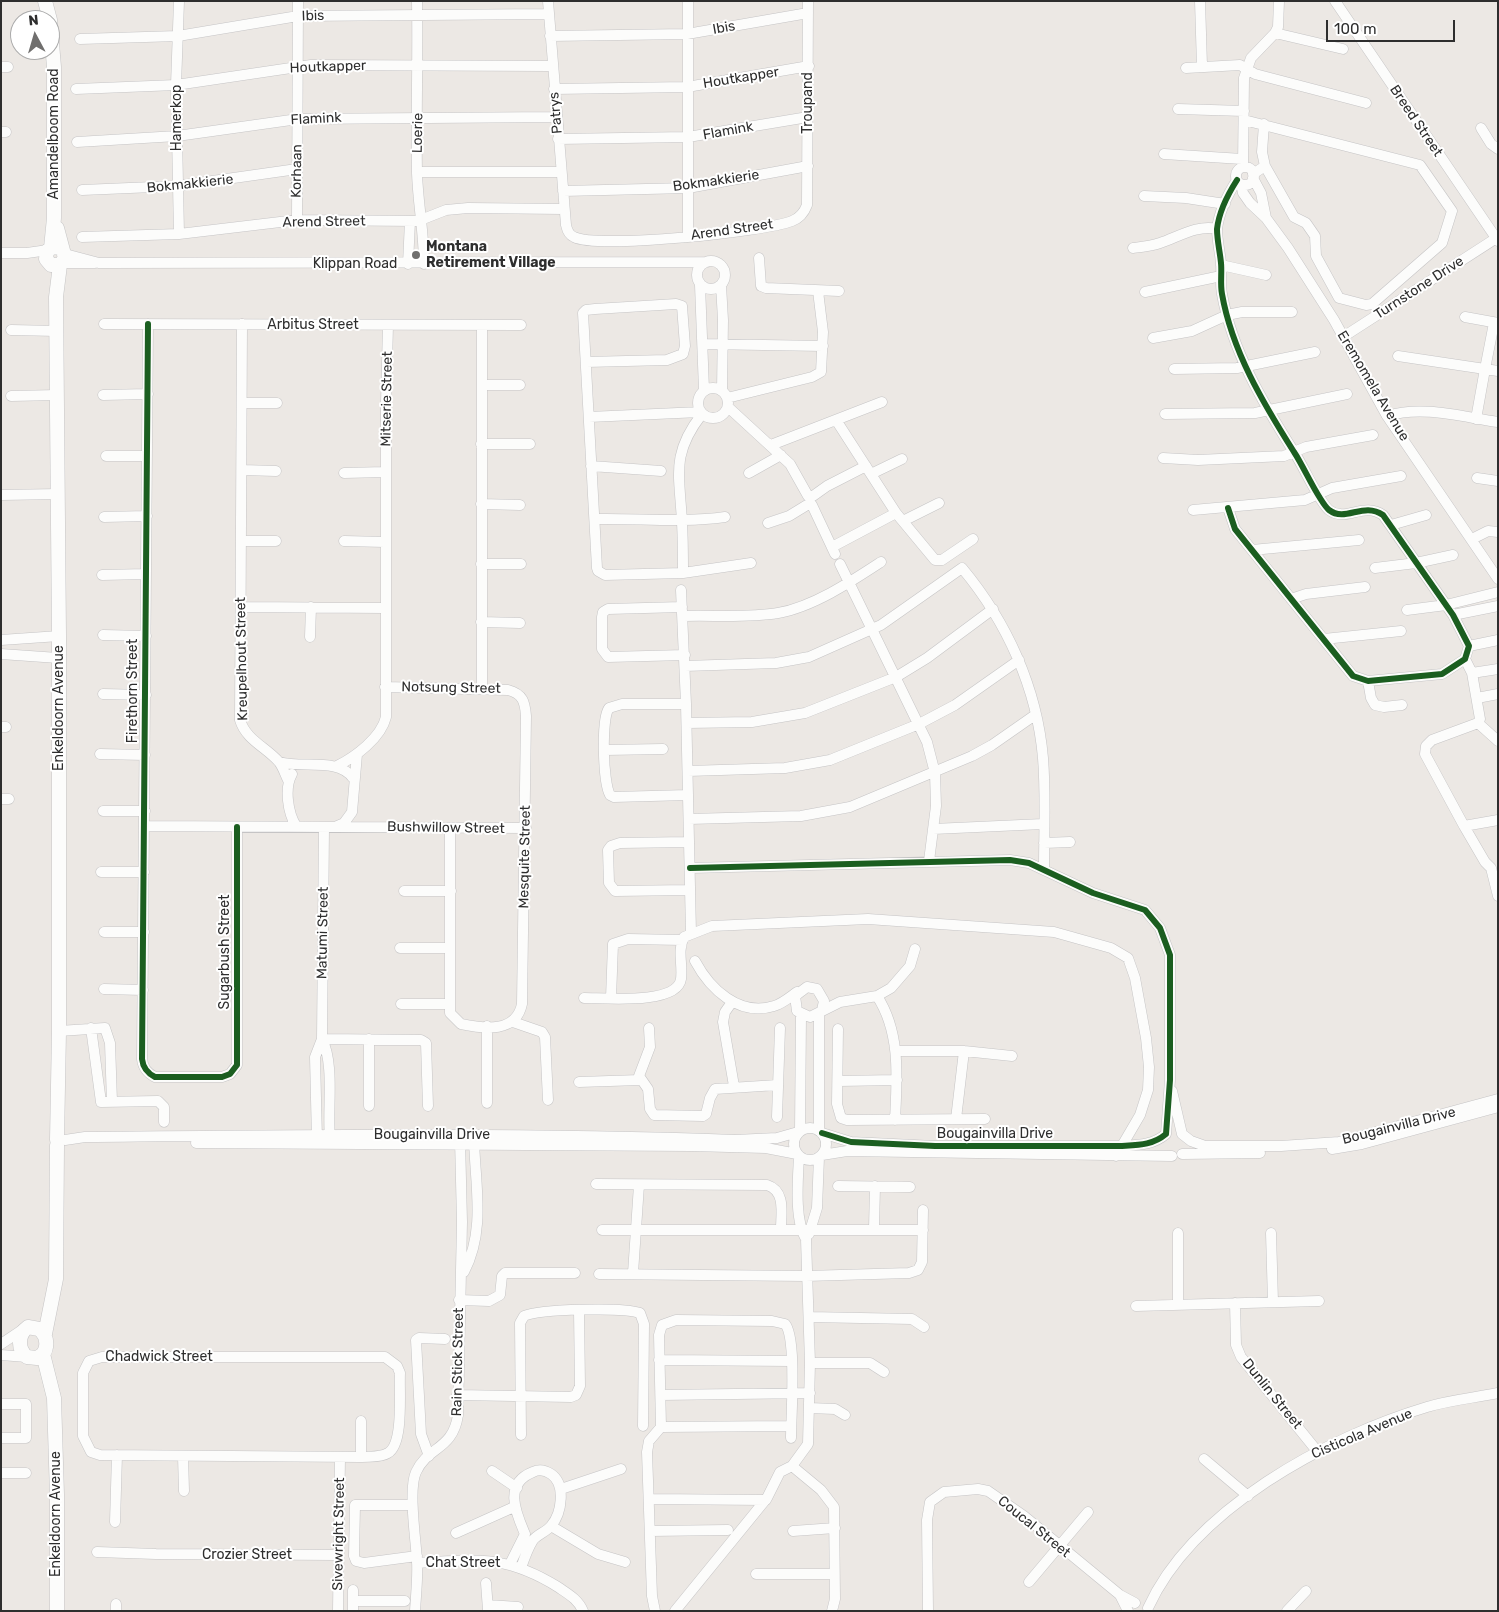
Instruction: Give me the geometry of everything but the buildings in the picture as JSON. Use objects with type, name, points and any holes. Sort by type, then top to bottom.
[{"type":"street","name":"Hamerkop","points":[[179,1],[176,85],[179,234]]},
{"type":"street","name":"Korhaan","points":[[296,220],[299,66],[298,1]]},
{"type":"street","name":"Loerie","points":[[417,1],[417,172],[424,264]]},
{"type":"street","name":"Patrys","points":[[548,1],[566,225]]},
{"type":"street","points":[[688,1],[686,87],[688,237]]},
{"type":"street","name":"Troupand","points":[[807,205],[808,1]]},
{"type":"street","points":[[1200,1],[1202,66]]},
{"type":"street","points":[[1228,508],[1235,529],[1350,673],[1368,681],[1442,674],[1465,659],[1469,646],[1453,615],[1383,515],[1372,509],[1345,514],[1331,512],[1268,410],[1233,338],[1227,315],[1221,276],[1217,229],[1225,204],[1239,182],[1238,170],[1243,163],[1244,78],[1251,58],[1275,33],[1278,27],[1279,1]]},
{"type":"street","name":"Breed Street","points":[[1335,1],[1497,238]]},
{"type":"street","name":"Ibis","points":[[550,36],[687,34],[808,13]]},
{"type":"street","name":"Ibis","points":[[80,39],[178,36],[298,16],[548,14]]},
{"type":"street","points":[[1275,33],[1343,49]]},
{"type":"street","name":"Amandelboom Road","points":[[54,60],[54,218],[56,256]]},
{"type":"street","points":[[1186,68],[1240,65],[1255,74],[1366,102]]},
{"type":"street","name":"Houtkapper","points":[[76,89],[176,85],[299,66],[552,66]]},
{"type":"street","name":"Houtkapper","points":[[554,89],[686,87],[808,66]]},
{"type":"street","points":[[1178,109],[1244,115],[1264,124],[1420,165],[1452,211],[1442,243],[1372,304],[1366,305],[1340,298],[1316,256],[1315,236],[1306,223],[1294,217],[1265,166],[1262,152],[1264,124]]},
{"type":"street","name":"Flamink","points":[[77,142],[177,136],[298,119],[556,117]]},
{"type":"street","name":"Flamink","points":[[558,139],[688,137],[808,117]]},
{"type":"street","points":[[1481,128],[1491,144],[1498,149]]},
{"type":"street","points":[[1164,154],[1243,163],[1251,169],[1253,176]]},
{"type":"street","name":"Bokmakkierie","points":[[563,191],[688,188],[808,166]]},
{"type":"street","points":[[1239,182],[1248,184],[1253,176],[1265,166]]},
{"type":"street","name":"Bokmakkierie","points":[[82,190],[177,186],[297,169]]},
{"type":"street","points":[[417,172],[561,172]]},
{"type":"street","name":"Eremomela Avenue","points":[[1253,176],[1261,193],[1266,218]]},
{"type":"street","name":"Eremomela Avenue","points":[[1239,182],[1243,193],[1250,203],[1266,218],[1288,248],[1343,338],[1387,416],[1498,579]]},
{"type":"street","points":[[1144,196],[1186,198],[1225,204]]},
{"type":"street","name":"Arend Street","points":[[566,225],[570,234],[582,239],[633,240],[688,237],[729,233],[784,223],[800,217],[807,205]]},
{"type":"street","name":"Arend Street","points":[[82,237],[179,234],[296,220],[410,221],[422,220],[439,212],[468,208],[564,209]]},
{"type":"street","points":[[408,264],[410,221]]},
{"type":"street","points":[[1133,248],[1158,244],[1204,228],[1217,229]]},
{"type":"street","name":"Turnstone Drive","points":[[1343,338],[1497,238]]},
{"type":"street","name":"Klippan Road","points":[[1,253],[83,257],[96,262],[408,264],[706,262]]},
{"type":"street","name":"Enkeldoorn Avenue","points":[[33,1357],[46,1342],[44,1334],[56,1279],[61,1143],[59,1031],[59,494],[56,256]]},
{"type":"street","points":[[759,258],[761,286],[774,289],[839,290]]},
{"type":"street","points":[[589,417],[701,413],[712,418],[722,416],[726,399],[721,285],[725,276],[723,268],[716,262],[706,262],[697,272],[700,285],[704,344],[704,390],[698,400],[701,413],[686,436],[679,458],[678,488],[682,522],[683,573]]},
{"type":"street","name":"Klippan Road","points":[[674,263],[697,272]]},
{"type":"street","points":[[1221,265],[1266,275]]},
{"type":"street","points":[[1145,292],[1221,276]]},
{"type":"street","points":[[700,285],[713,289],[721,285]]},
{"type":"street","points":[[726,399],[818,375],[822,370],[823,346],[818,291]]},
{"type":"street","points":[[586,362],[667,360],[679,357],[683,354],[685,346],[682,306],[676,304],[586,310],[583,317],[597,568],[601,574],[683,573],[751,563]]},
{"type":"street","points":[[1153,338],[1192,331],[1227,315],[1242,312],[1292,312]]},
{"type":"street","points":[[1465,317],[1496,323],[1476,419]]},
{"type":"street","name":"Arbitus Street","points":[[104,324],[521,325]]},
{"type":"street","name":"Firethorn Street","points":[[142,1059],[148,324]]},
{"type":"street","name":"Kreupelhout Street","points":[[242,324],[240,720],[244,730],[251,738],[279,762],[288,780]]},
{"type":"street","name":"Mitserie Street","points":[[385,687],[385,472],[388,325]]},
{"type":"street","points":[[482,325],[482,689]]},
{"type":"street","points":[[11,330],[57,331]]},
{"type":"street","points":[[704,344],[823,346]]},
{"type":"street","points":[[1174,369],[1228,369],[1315,352]]},
{"type":"street","points":[[1398,356],[1498,371]]},
{"type":"street","points":[[482,385],[520,385]]},
{"type":"street","points":[[704,390],[714,387],[790,464],[810,501],[833,551],[896,513]]},
{"type":"street","points":[[103,395],[148,394]]},
{"type":"street","points":[[1165,414],[1255,413],[1346,394]]},
{"type":"street","points":[[11,396],[58,395]]},
{"type":"street","points":[[771,445],[882,402]]},
{"type":"street","points":[[242,403],[277,403]]},
{"type":"street","points":[[1387,416],[1411,411],[1498,422]]},
{"type":"street","points":[[836,420],[896,513],[928,553],[938,561],[942,560],[973,539]]},
{"type":"street","points":[[1163,458],[1232,460],[1284,456],[1294,451],[1373,435]]},
{"type":"street","points":[[481,444],[530,444]]},
{"type":"street","points":[[750,473],[781,455]]},
{"type":"street","points":[[106,456],[147,456]]},
{"type":"street","points":[[768,523],[794,513],[810,501],[869,470],[902,458]]},
{"type":"street","points":[[591,466],[661,470]]},
{"type":"street","points":[[242,470],[276,471]]},
{"type":"street","points":[[344,473],[385,472]]},
{"type":"street","points":[[1193,510],[1305,500],[1318,493],[1401,476]]},
{"type":"street","points":[[1477,478],[1498,481]]},
{"type":"street","points":[[1,495],[59,494]]},
{"type":"street","points":[[481,504],[520,505]]},
{"type":"street","points":[[903,521],[939,504]]},
{"type":"street","points":[[1391,525],[1426,515]]},
{"type":"street","points":[[104,517],[147,516]]},
{"type":"street","points":[[595,520],[634,518],[682,522],[725,517]]},
{"type":"street","points":[[1472,539],[1488,531],[1498,532]]},
{"type":"street","points":[[1252,550],[1359,540]]},
{"type":"street","points":[[241,541],[276,541]]},
{"type":"street","points":[[344,541],[385,542]]},
{"type":"street","points":[[1375,568],[1453,556]]},
{"type":"street","points":[[881,562],[849,582],[791,610],[779,613],[608,609],[603,612],[602,617],[602,649],[608,657],[685,661],[793,661],[809,657],[872,630],[962,568],[993,609],[1019,660],[1035,715],[1043,759],[1044,869]]},
{"type":"street","points":[[481,564],[521,564]]},
{"type":"street","points":[[840,564],[919,724],[935,773],[933,829],[929,861]]},
{"type":"street","points":[[102,576],[146,574]]},
{"type":"street","points":[[1291,599],[1306,594],[1365,587]]},
{"type":"street","points":[[584,998],[665,996],[675,991],[681,979],[680,956],[687,936],[690,868],[687,722],[681,590]]},
{"type":"street","points":[[1407,610],[1446,605],[1498,592]]},
{"type":"street","points":[[1453,615],[1498,606]]},
{"type":"street","points":[[241,607],[385,608]]},
{"type":"street","points":[[310,637],[311,607]]},
{"type":"street","points":[[687,722],[752,722],[805,713],[896,677],[927,658],[993,609]]},
{"type":"street","points":[[481,622],[520,623]]},
{"type":"street","points":[[1324,639],[1401,631]]},
{"type":"street","name":"Firethorn Street","points":[[103,635],[146,636]]},
{"type":"street","points":[[1,640],[59,636]]},
{"type":"street","points":[[1469,646],[1498,640]]},
{"type":"street","points":[[1,654],[58,658]]},
{"type":"street","points":[[1465,659],[1472,672],[1480,719],[1478,723]]},
{"type":"street","points":[[688,771],[805,765],[830,760],[919,724],[955,705],[1019,660]]},
{"type":"street","points":[[1472,672],[1498,669]]},
{"type":"street","points":[[1368,681],[1371,698],[1375,705],[1384,707],[1402,705]]},
{"type":"street","points":[[337,766],[356,754],[384,724],[385,687]]},
{"type":"street","name":"Notsung Street","points":[[385,687],[482,689],[517,692]]},
{"type":"street","name":"Mesquite Street","points":[[513,1022],[522,1004],[526,828],[526,711],[523,699],[517,692]]},
{"type":"street","name":"Firethorn Street","points":[[103,694],[146,695]]},
{"type":"street","points":[[1477,698],[1498,694]]},
{"type":"street","points":[[686,704],[622,704],[609,708],[604,717],[606,784],[610,795],[614,797],[688,794]]},
{"type":"street","points":[[689,819],[800,816],[822,814],[850,807],[935,773],[992,745],[1035,715]]},
{"type":"street","points":[[1478,723],[1498,741]]},
{"type":"street","points":[[1478,723],[1432,740],[1424,749],[1431,769],[1485,862],[1494,868],[1498,896]]},
{"type":"street","points":[[605,750],[663,749]]},
{"type":"street","name":"Firethorn Street","points":[[100,754],[145,754]]},
{"type":"street","points":[[356,754],[353,778],[353,808],[357,819],[366,827]]},
{"type":"street","name":"Kreupelhout Street","points":[[279,762],[298,766]]},
{"type":"street","points":[[296,826],[289,809],[288,780],[298,766],[337,766],[347,770],[353,778]]},
{"type":"street","points":[[336,827],[348,819],[353,808]]},
{"type":"street","points":[[280,826],[289,809]]},
{"type":"street","points":[[103,811],[145,811]]},
{"type":"street","points":[[1464,826],[1498,820]]},
{"type":"street","points":[[933,829],[1044,824]]},
{"type":"street","name":"Bushwillow Street","points":[[145,826],[526,828]]},
{"type":"street","name":"Sugarbush Street","points":[[142,1059],[143,1066],[148,1074],[155,1077],[215,1077],[230,1074],[236,1065],[238,1053],[237,827]]},
{"type":"street","name":"Matumi Street","points":[[317,1138],[316,1058],[322,1039],[324,827]]},
{"type":"street","points":[[450,828],[451,891],[448,1004],[450,1013],[461,1024],[487,1026],[506,1025],[513,1022],[542,1032],[545,1037],[548,1100]]},
{"type":"street","points":[[689,842],[615,844],[608,850],[609,883],[614,890],[690,890]]},
{"type":"street","points":[[1044,843],[1070,842]]},
{"type":"street","points":[[690,868],[1010,860],[1029,863],[1093,893],[1128,903],[1151,915],[1160,928],[1170,955],[1170,1080],[1166,1134],[1162,1146],[1165,1153],[1177,1155],[1187,1144],[1182,1134],[1170,1080]]},
{"type":"street","points":[[101,872],[144,872]]},
{"type":"street","points":[[404,890],[451,891]]},
{"type":"street","points":[[611,998],[613,944],[628,939],[687,936],[712,926],[868,919],[1054,932],[1111,948],[1128,958],[1146,1038],[1149,1067],[1148,1090],[1140,1115],[1116,1156]]},
{"type":"street","points":[[104,932],[144,932]]},
{"type":"street","points":[[400,948],[450,948]]},
{"type":"street","points":[[695,961],[711,986],[732,1002],[756,1008],[776,1006],[810,1017],[840,1002],[877,996],[898,982],[910,966],[915,949]]},
{"type":"street","points":[[776,1006],[806,987],[840,1002]]},
{"type":"street","points":[[104,989],[143,990]]},
{"type":"street","points":[[675,1611],[766,1500],[780,1472],[792,1466],[808,1444],[810,1393],[809,1317],[798,1155],[793,1145],[799,1132],[799,1013],[794,1002],[798,992]]},
{"type":"street","points":[[812,1230],[818,1200],[821,1156],[826,1142],[821,1132],[820,1012],[824,1001],[820,992]]},
{"type":"street","points":[[877,996],[887,1013],[897,1051],[895,1120]]},
{"type":"street","points":[[732,1002],[725,1012],[723,1022],[734,1086]]},
{"type":"street","points":[[401,1004],[448,1004]]},
{"type":"street","points":[[487,1026],[487,1103]]},
{"type":"street","points":[[91,1028],[102,1102],[158,1101],[164,1107],[164,1122]]},
{"type":"street","points":[[59,1031],[105,1028],[109,1036],[112,1102]]},
{"type":"street","points":[[649,1028],[650,1048],[639,1072],[640,1080],[648,1089],[651,1113],[658,1116],[703,1116],[706,1114],[710,1098],[715,1089],[734,1086],[777,1085]]},
{"type":"street","points":[[777,1117],[780,1028]]},
{"type":"street","points":[[838,1029],[837,1110],[841,1118],[847,1120],[985,1119]]},
{"type":"street","points":[[322,1039],[421,1040],[426,1043],[428,1106]]},
{"type":"street","name":"Matumi Street","points":[[322,1039],[327,1048],[330,1138]]},
{"type":"street","points":[[369,1039],[369,1106]]},
{"type":"street","points":[[897,1051],[964,1051],[1012,1056]]},
{"type":"street","points":[[956,1120],[964,1051]]},
{"type":"street","points":[[580,1082],[640,1080]]},
{"type":"street","points":[[838,1081],[897,1080]]},
{"type":"street","name":"Bougainvilla Drive","points":[[474,1139],[750,1148],[798,1155],[811,1160],[847,1151],[1116,1156],[1317,1150],[1344,1148],[1377,1136],[1492,1106],[1498,1099]]},
{"type":"street","name":"Bougainvilla Drive","points":[[61,1143],[317,1138],[736,1140],[778,1138],[810,1128],[852,1142],[935,1146],[1122,1146],[1154,1143],[1166,1134],[1174,1131],[1205,1146],[1281,1146],[1339,1142],[1377,1136]]},
{"type":"street","name":"Rain Stick Street","points":[[415,1611],[417,1560],[413,1500],[414,1477],[429,1456],[450,1438],[457,1422],[461,1278],[460,1139]]},
{"type":"street","name":"Rain Stick Street","points":[[461,1278],[474,1242],[479,1204],[474,1139]]},
{"type":"street","points":[[596,1184],[767,1185],[774,1187],[780,1194],[781,1229]]},
{"type":"street","points":[[633,1273],[639,1185]]},
{"type":"street","points":[[838,1186],[910,1187]]},
{"type":"street","points":[[874,1229],[875,1186]]},
{"type":"street","points":[[599,1274],[806,1276],[915,1272],[922,1262],[923,1210]]},
{"type":"street","points":[[602,1230],[781,1229],[803,1234],[812,1230],[923,1230]]},
{"type":"street","points":[[1178,1233],[1178,1305]]},
{"type":"street","points":[[1271,1233],[1273,1302]]},
{"type":"street","points":[[459,1300],[493,1300],[500,1295],[502,1276],[505,1272],[576,1272]]},
{"type":"street","points":[[1136,1306],[1319,1301]]},
{"type":"street","name":"Dunlin Street","points":[[1235,1303],[1236,1345],[1241,1357],[1318,1451]]},
{"type":"street","points":[[1,1344],[29,1327],[51,1306]]},
{"type":"street","points":[[458,1395],[521,1397],[571,1397],[576,1395],[580,1386],[579,1311]]},
{"type":"street","points":[[521,1435],[519,1332],[521,1320],[536,1313],[635,1311],[643,1317],[643,1426]]},
{"type":"street","points":[[809,1317],[912,1319],[924,1327]]},
{"type":"street","points":[[655,1611],[652,1596],[648,1446],[661,1427],[660,1329],[665,1323],[676,1320],[781,1322],[788,1328],[792,1361],[791,1438]]},
{"type":"street","points":[[29,1327],[44,1334]]},
{"type":"street","name":"Enkeldoorn Avenue","points":[[29,1327],[20,1341],[22,1352],[33,1357],[52,1388],[57,1486],[56,1611]]},
{"type":"street","points":[[429,1456],[422,1434],[416,1340],[419,1338],[445,1339]]},
{"type":"street","points":[[1,1355],[33,1357]]},
{"type":"street","name":"Chadwick Street","points":[[385,1357],[397,1366],[400,1373],[398,1435],[395,1446],[383,1456],[117,1456],[100,1455],[91,1452],[83,1436],[84,1373],[89,1361],[95,1358],[385,1357]]},
{"type":"street","points":[[659,1360],[792,1361]]},
{"type":"street","points":[[810,1363],[870,1363],[884,1372]]},
{"type":"street","points":[[661,1395],[810,1393]]},
{"type":"street","name":"Cisticola Avenue","points":[[1138,1608],[1156,1590],[1174,1563],[1199,1536],[1248,1496],[1318,1451],[1389,1419],[1429,1406],[1498,1393]]},
{"type":"street","points":[[1,1404],[26,1404],[26,1438],[1,1438]]},
{"type":"street","points":[[809,1408],[835,1409],[845,1415]]},
{"type":"street","points":[[361,1420],[361,1457]]},
{"type":"street","points":[[661,1427],[791,1426]]},
{"type":"street","points":[[115,1522],[117,1456]]},
{"type":"street","points":[[183,1456],[184,1490]]},
{"type":"street","name":"Sivewright Street","points":[[338,1611],[340,1457]]},
{"type":"street","points":[[1204,1459],[1248,1496]]},
{"type":"street","points":[[792,1466],[821,1490],[834,1507],[835,1599],[832,1611]]},
{"type":"street","points":[[561,1489],[621,1469]]},
{"type":"street","points":[[510,1564],[521,1554],[534,1539],[551,1526],[559,1508],[561,1489],[554,1476],[549,1472],[537,1470],[522,1478],[517,1488],[514,1507],[518,1522],[525,1534],[521,1554],[520,1568]]},
{"type":"street","points":[[492,1471],[517,1488]]},
{"type":"street","points":[[1,1473],[26,1473]]},
{"type":"street","name":"Coucal Street","points":[[928,1611],[928,1509],[930,1502],[939,1494],[966,1489],[988,1491],[1024,1516],[1059,1547],[1138,1608]]},
{"type":"street","points":[[649,1499],[766,1500]]},
{"type":"street","name":"Chat Street","points":[[407,1505],[355,1505],[354,1556],[356,1561],[364,1563],[417,1560],[474,1560],[510,1564],[573,1597],[583,1611]]},
{"type":"street","points":[[456,1533],[514,1507]]},
{"type":"street","points":[[1029,1582],[1088,1512]]},
{"type":"street","points":[[551,1526],[598,1554],[625,1562]]},
{"type":"street","points":[[793,1531],[835,1528]]},
{"type":"street","points":[[650,1531],[728,1530]]},
{"type":"street","name":"Crozier Street","points":[[98,1552],[338,1555]]},
{"type":"street","points":[[756,1574],[834,1574]]},
{"type":"street","points":[[486,1583],[488,1608],[518,1607]]},
{"type":"street","points":[[1287,1611],[1306,1591]]},
{"type":"street","points":[[353,1600],[405,1601]]},
{"type":"cycle path","points":[[1228,508],[1235,529],[1353,676],[1368,681],[1442,674],[1465,659],[1469,646],[1453,615],[1383,515],[1369,510],[1348,514],[1335,513],[1325,506],[1250,376],[1233,336],[1221,290],[1221,263],[1217,233],[1222,210],[1237,180]]},
{"type":"cycle path","points":[[148,324],[142,1059],[146,1070],[155,1077],[222,1077],[230,1074],[237,1065],[237,827]]},
{"type":"cycle path","points":[[690,868],[1010,860],[1029,863],[1093,893],[1145,910],[1160,928],[1170,955],[1170,1080],[1166,1134],[1161,1138],[1146,1144],[1122,1146],[935,1146],[851,1142],[822,1133]]},
{"type":"place","name":"Montana Retirement Village","points":[[416,255]]}]
